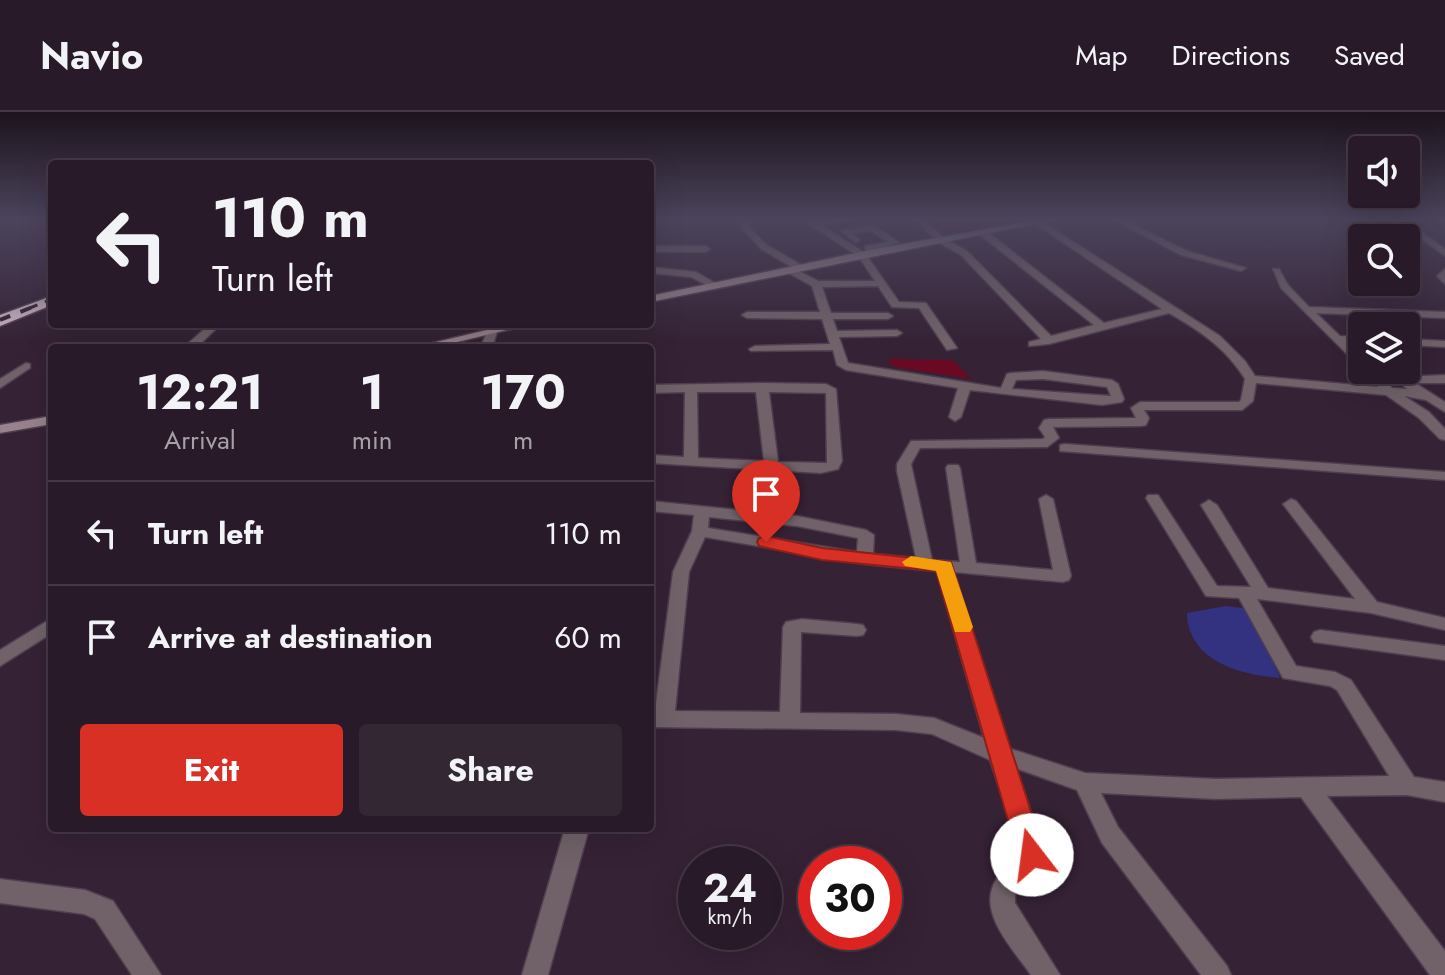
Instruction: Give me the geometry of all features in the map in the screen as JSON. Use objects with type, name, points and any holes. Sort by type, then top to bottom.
[{"type":"highway","points":[[1,318],[48,299]]},
{"type":"main road","points":[[654,298],[832,260]]},
{"type":"main road","points":[[436,344],[508,328]]},
{"type":"main road","points":[[0,429],[48,421]]},
{"type":"street","points":[[783,260],[816,284],[843,365],[850,368],[1005,392],[1102,401],[1118,399],[1112,384],[1043,375],[1011,377],[1005,392]]},
{"type":"street","points":[[872,260],[896,305],[922,305],[951,348]]},
{"type":"street","points":[[971,260],[1049,341]]},
{"type":"street","points":[[1018,260],[1101,326]]},
{"type":"street","points":[[1047,975],[1006,915],[1001,894],[1005,885],[1026,870],[1032,855],[904,464],[916,444],[1047,443],[1052,438],[1046,428],[1049,423],[1141,422],[1143,418],[1137,408],[1140,406],[1242,406],[1247,401],[1251,379],[1244,365],[1204,327],[1101,260]]},
{"type":"street","points":[[1212,260],[1241,268]]},
{"type":"street","points":[[654,270],[693,274],[715,286]]},
{"type":"street","points":[[1276,271],[1284,286],[1306,310],[1348,348]]},
{"type":"street","points":[[1445,272],[1442,276],[1445,281]]},
{"type":"street","points":[[816,284],[875,284]]},
{"type":"street","points":[[1033,344],[1172,309]]},
{"type":"street","points":[[1306,310],[1445,315]]},
{"type":"street","points":[[747,315],[888,316]]},
{"type":"street","points":[[194,344],[212,328]]},
{"type":"street","points":[[488,344],[492,332]]},
{"type":"street","points":[[833,334],[897,333]]},
{"type":"street","points":[[1340,339],[1348,339]]},
{"type":"street","points":[[1420,343],[1445,344]]},
{"type":"street","points":[[755,349],[838,347]]},
{"type":"street","points":[[0,384],[26,366]]},
{"type":"street","points":[[1251,379],[1418,393]]},
{"type":"street","points":[[1445,379],[1402,381],[1445,408]]},
{"type":"street","points":[[1381,384],[1424,415],[1445,436]]},
{"type":"street","points":[[955,417],[965,386]]},
{"type":"street","points":[[762,387],[771,466]]},
{"type":"street","points":[[654,389],[821,387],[832,392],[835,461],[833,466],[821,469],[654,459]]},
{"type":"street","points":[[691,388],[691,462]]},
{"type":"street","points":[[1065,448],[1445,476]]},
{"type":"street","points":[[953,468],[969,568]]},
{"type":"street","points":[[1153,498],[1212,592],[1254,593],[1371,607],[1445,624]]},
{"type":"street","points":[[654,507],[865,559],[1063,576],[1046,499]]},
{"type":"street","points":[[1291,504],[1371,607]]},
{"type":"street","points":[[1209,505],[1290,673],[1335,679],[1344,685],[1407,785]]},
{"type":"street","points":[[701,521],[797,521],[866,535],[865,559]]},
{"type":"street","points":[[701,521],[681,572],[657,719],[896,722],[934,726],[999,754],[1085,783],[1216,789],[1407,785],[1445,792]]},
{"type":"street","points":[[790,721],[792,627],[802,625],[857,630]]},
{"type":"street","points":[[0,659],[48,627]]},
{"type":"street","points":[[1320,637],[1445,653]]},
{"type":"street","points":[[1085,783],[1110,835],[1218,975]]},
{"type":"street","points":[[1307,787],[1445,973]]},
{"type":"street","points":[[535,975],[576,832]]},
{"type":"street","points":[[0,891],[85,902],[104,910],[148,975]]},
{"type":"shaded area","points":[[889,359],[953,360],[971,379],[895,367],[888,362]]},
{"type":"shaded area","points":[[1226,606],[1249,609],[1280,678],[1233,669],[1206,654],[1196,643],[1187,613]]},
{"type":"railway","points":[[30,308],[48,301]]},
{"type":"railway","points":[[30,308],[35,306]]},
{"type":"railway","points":[[0,320],[30,308]]},
{"type":"slow traffic","points":[[911,562],[944,566],[962,627]]},
{"type":"route","points":[[766,542],[822,554],[944,566],[1032,855]]}]
